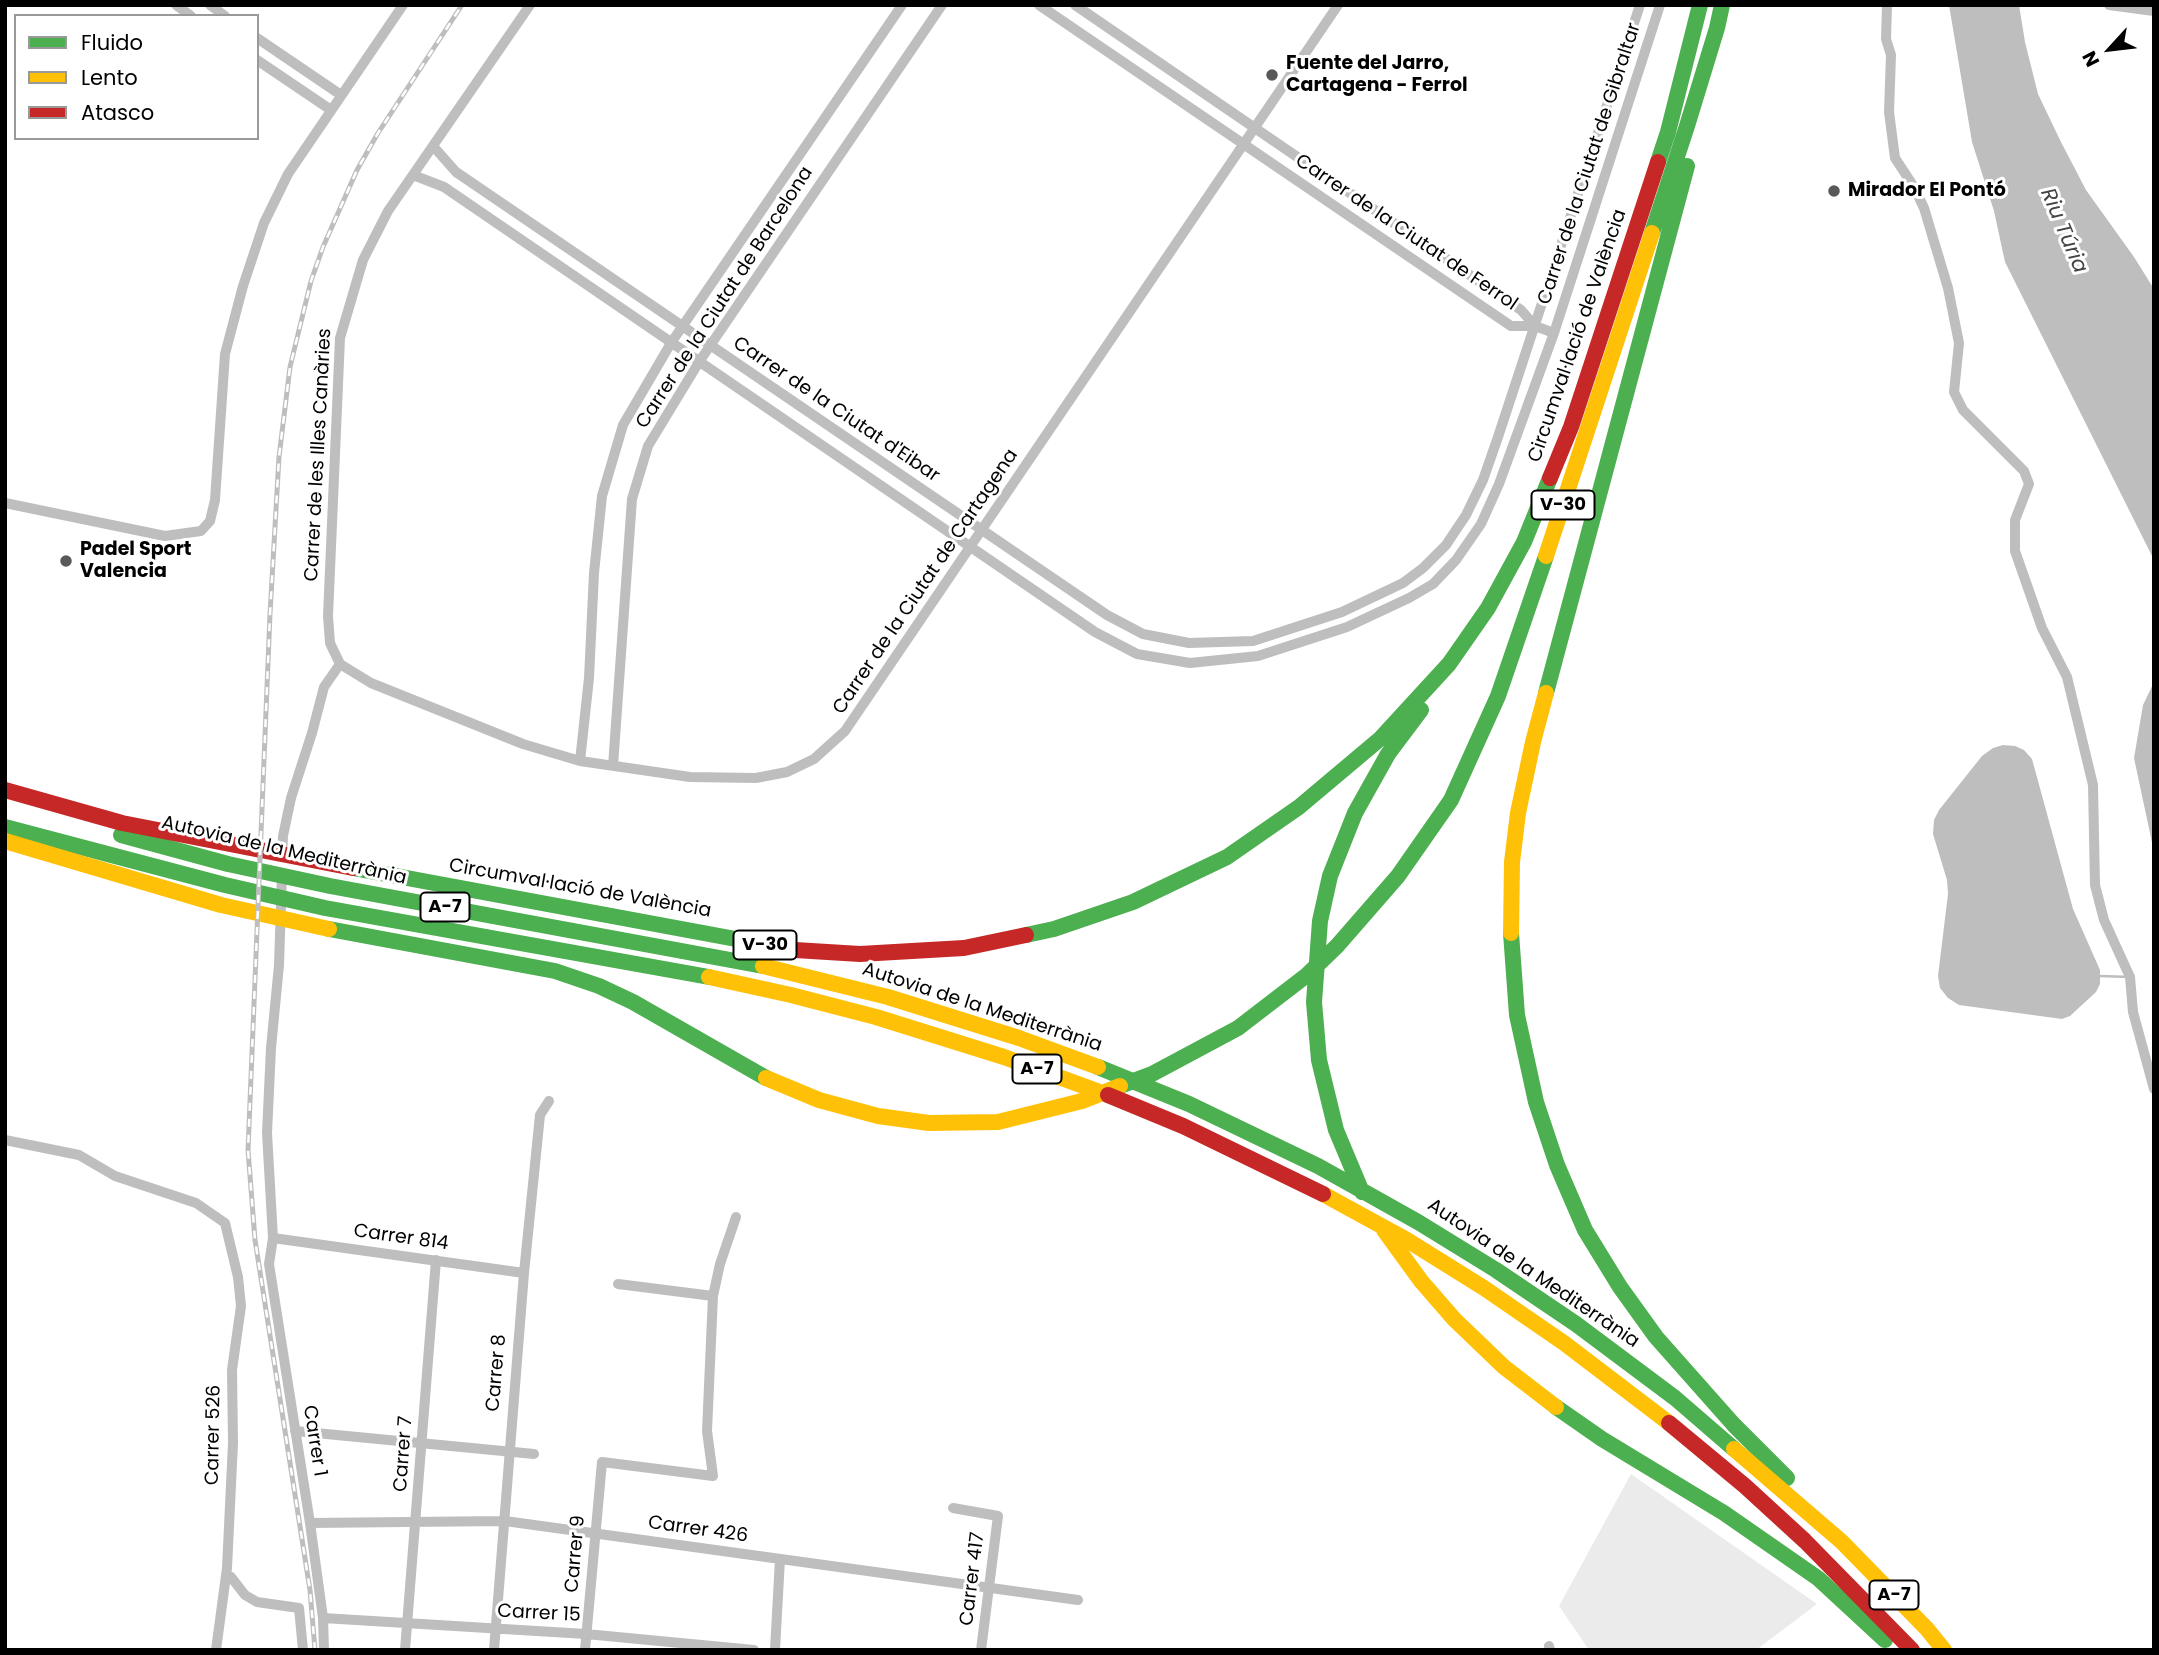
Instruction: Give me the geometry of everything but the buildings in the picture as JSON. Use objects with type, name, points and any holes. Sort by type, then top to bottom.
[{"type":"highway","name":"Circumval·lació de València","points":[[5,790],[122,823],[348,868],[800,951],[860,954],[964,948],[1054,929],[1133,902],[1227,857],[1300,807],[1381,738],[1449,664],[1488,608],[1524,542],[1571,427],[1668,132],[1699,5]]},
{"type":"highway","name":"Circumval·lació de València","points":[[5,841],[221,905],[321,928],[555,971],[633,1002],[728,1059],[771,1081],[819,1100],[878,1116],[929,1123],[998,1122],[1054,1110],[1114,1090],[1184,1058],[1238,1028],[1288,990],[1338,946],[1398,876],[1451,800],[1498,696],[1536,587],[1688,126],[1722,5]]},
{"type":"highway","points":[[1717,28],[1716,56],[1533,742],[1518,813],[1512,862],[1512,962],[1517,1015],[1536,1102],[1557,1166],[1586,1230],[1620,1287],[1656,1337],[1734,1425],[1831,1521],[1842,1542]]},
{"type":"highway","points":[[1449,664],[1438,687],[1388,754],[1355,813],[1324,900],[1317,949],[1314,1002],[1319,1060],[1336,1130],[1349,1164],[1377,1220],[1399,1253],[1478,1343],[1504,1367],[1549,1403],[1602,1439],[1724,1513],[1819,1579],[1896,1650]]},
{"type":"highway","name":"Autovia de la Mediterrània","points":[[5,803],[241,866],[330,886],[725,958],[796,974],[888,998],[1019,1038],[1079,1059],[1189,1104],[1318,1166],[1418,1222],[1576,1324],[1675,1398],[1842,1542],[1944,1650]]},
{"type":"highway","name":"Autovia de la Mediterrània","points":[[5,827],[225,885],[325,908],[718,979],[791,995],[876,1017],[1004,1057],[1114,1097],[1183,1126],[1306,1185],[1407,1240],[1484,1288],[1564,1343],[1660,1415],[1745,1486],[1805,1541],[1912,1650]]},
{"type":"street","points":[[5,503],[165,536],[201,531],[210,521],[215,500],[225,354],[243,286],[264,223],[288,174],[403,5]]},
{"type":"street","name":"Carrer de les Illes Canàries","points":[[340,664],[330,643],[328,616],[340,338],[363,260],[388,211],[530,5]]},
{"type":"street","name":"Carrer de la Ciutat de Barcelona","points":[[580,761],[589,678],[594,573],[602,496],[623,425],[671,343],[902,5]]},
{"type":"street","name":"Carrer de la Ciutat de Barcelona","points":[[613,766],[632,499],[648,446],[699,362],[942,5]]},
{"type":"street","name":"Carrer de la Ciutat de Ferrol","points":[[1038,5],[1511,326],[1535,326]]},
{"type":"street","name":"Carrer de la Ciutat de Ferrol","points":[[1075,5],[1521,310],[1535,326]]},
{"type":"street","name":"Carrer de la Ciutat de Cartagena","points":[[340,664],[371,683],[523,744],[580,761],[690,777],[756,778],[787,772],[814,759],[845,731],[1338,5]]},
{"type":"street","name":"Carrer de la Ciutat de Gibraltar","points":[[982,530],[1107,615],[1143,634],[1189,643],[1253,641],[1342,612],[1403,583],[1423,568],[1446,545],[1466,515],[1482,480],[1640,5]]},
{"type":"street","name":"Carrer de la Ciutat de Gibraltar","points":[[971,547],[1096,632],[1138,654],[1190,663],[1258,656],[1347,626],[1433,584],[1456,560],[1481,524],[1499,484],[1554,333],[1660,5]]},
{"type":"street","points":[[2109,5],[2154,11]]},
{"type":"street","points":[[259,39],[341,95]]},
{"type":"street","points":[[259,61],[331,110]]},
{"type":"street","name":"Carrer de la Ciutat d'Eibar","points":[[433,146],[456,172],[982,530]]},
{"type":"street","name":"Carrer de la Ciutat d'Eibar","points":[[413,175],[444,187],[971,547]]},
{"type":"street","name":"Carrer de la Ciutat de Gibraltar","points":[[1535,326],[1554,333]]},
{"type":"street","points":[[273,1238],[267,1133],[279,965],[283,836],[291,798],[324,687],[340,664]]},
{"type":"street","name":"Carrer 8","points":[[494,1650],[524,1273],[540,1115],[549,1101]]},
{"type":"street","name":"Carrer 526","points":[[5,1140],[79,1156],[114,1177],[196,1203],[225,1223],[238,1277],[241,1306],[232,1370],[233,1443],[226,1575],[216,1650]]},
{"type":"street","points":[[618,1284],[713,1296],[720,1264],[736,1217]]},
{"type":"street","name":"Carrer 814","points":[[273,1238],[524,1273]]},
{"type":"street","name":"Carrer 1","points":[[273,1238],[269,1264],[310,1523],[323,1618],[324,1650]]},
{"type":"street","name":"Carrer 7","points":[[405,1650],[436,1260]]},
{"type":"street","name":"Carrer 9","points":[[585,1650],[602,1462],[713,1476],[707,1431],[713,1296]]},
{"type":"street","points":[[295,1431],[534,1454]]},
{"type":"street","name":"Carrer 417","points":[[953,1508],[998,1516],[981,1650]]},
{"type":"street","name":"Carrer 426","points":[[310,1523],[505,1521],[1079,1600]]},
{"type":"street","points":[[775,1650],[779,1559]]},
{"type":"street","points":[[226,1575],[231,1577],[245,1595],[257,1602],[299,1608],[303,1650]]},
{"type":"street","name":"Carrer 15","points":[[323,1618],[586,1634],[675,1646],[754,1650]]},
{"type":"shaded area","points":[[1631,1474],[1817,1604],[1756,1650],[1589,1650],[1559,1606]]},
{"type":"water","name":"Riu Túria","points":[[1949,5],[2019,5],[2038,94],[2086,190],[2154,289],[2154,560],[2005,262],[1994,211],[1972,142]]},
{"type":"water","points":[[2154,682],[2154,852],[2134,758],[2143,705]]},
{"type":"water","points":[[2003,745],[2024,750],[2032,759],[2073,909],[2100,970],[2100,984],[2096,992],[2070,1016],[2062,1019],[1959,1005],[1948,998],[1940,988],[1938,976],[1948,894],[1947,880],[1933,834],[1934,820],[1982,756]]},
{"type":"waterway","points":[[1887,5],[1886,39],[1891,55],[1889,112],[1895,158],[1924,208],[1948,288],[1959,343],[1954,392],[1963,410],[2024,471],[2029,484],[2015,520],[2015,551],[2042,628],[2067,677],[2093,785],[2095,885],[2104,920],[2130,977],[2133,1012],[2154,1089]]},
{"type":"waterway","points":[[2100,976],[2130,977]]},
{"type":"railway","points":[[315,1650],[310,1590],[255,1240],[248,1150],[279,457],[290,367],[311,281],[323,247],[357,170],[378,133],[462,5]]},
{"type":"traffic: fast","points":[[1658,162],[1700,5]]},
{"type":"traffic: fast","points":[[1652,233],[1722,5]]},
{"type":"traffic: fast","points":[[1546,693],[1687,166]]},
{"type":"traffic: fast","points":[[1026,935],[1054,929],[1133,902],[1227,857],[1299,807],[1381,738],[1449,664],[1488,608],[1524,542],[1550,478]]},
{"type":"traffic: fast","points":[[1120,1086],[1152,1074],[1238,1028],[1307,975],[1337,946],[1398,876],[1451,800],[1498,696],[1546,556]]},
{"type":"traffic: fast","points":[[1362,1192],[1336,1130],[1319,1060],[1314,1002],[1320,921],[1330,876],[1355,813],[1388,754],[1421,710]]},
{"type":"traffic: fast","points":[[5,827],[225,885],[325,908],[709,977]]},
{"type":"traffic: fast","points":[[121,835],[228,864],[330,886],[763,966]]},
{"type":"traffic: fast","points":[[353,868],[795,950]]},
{"type":"traffic: fast","points":[[329,929],[555,971],[599,986],[633,1002],[766,1078]]},
{"type":"traffic: fast","points":[[1511,933],[1517,1015],[1536,1102],[1557,1165],[1585,1230],[1620,1287],[1656,1337],[1734,1425],[1787,1478]]},
{"type":"traffic: fast","points":[[1098,1067],[1189,1104],[1318,1166],[1418,1222],[1576,1324],[1675,1398],[1734,1449]]},
{"type":"traffic: fast","points":[[1556,1407],[1602,1439],[1724,1513],[1819,1579],[1885,1640]]},
{"type":"traffic: slow","points":[[1546,556],[1652,233]]},
{"type":"traffic: slow","points":[[1511,933],[1512,862],[1518,813],[1546,693]]},
{"type":"traffic: slow","points":[[5,841],[221,905],[329,929]]},
{"type":"traffic: slow","points":[[763,966],[888,997],[1019,1038],[1098,1067]]},
{"type":"traffic: slow","points":[[709,977],[876,1017],[1004,1057],[1108,1095]]},
{"type":"traffic: slow","points":[[766,1078],[819,1100],[878,1116],[929,1123],[998,1122],[1082,1101],[1120,1086]]},
{"type":"traffic: slow","points":[[1323,1194],[1407,1240],[1484,1288],[1564,1343],[1669,1423]]},
{"type":"traffic: slow","points":[[1384,1230],[1421,1281],[1454,1319],[1504,1367],[1556,1407]]},
{"type":"traffic: slow","points":[[1734,1449],[1842,1542],[1944,1650]]},
{"type":"traffic: jam","points":[[1550,478],[1571,427],[1658,162]]},
{"type":"traffic: jam","points":[[5,790],[122,823],[353,868]]},
{"type":"traffic: jam","points":[[795,950],[860,954],[964,948],[1026,935]]},
{"type":"traffic: jam","points":[[1108,1095],[1183,1126],[1323,1194]]},
{"type":"traffic: jam","points":[[1669,1423],[1745,1486],[1805,1541],[1912,1650]]},
{"type":"place","name":"Fuente del Jarro, Cartagena - Ferrol","points":[[1272,75]]},
{"type":"place","name":"Mirador El Pontó","points":[[1834,191]]},
{"type":"place","name":"Padel Sport Valencia","points":[[66,561]]}]
